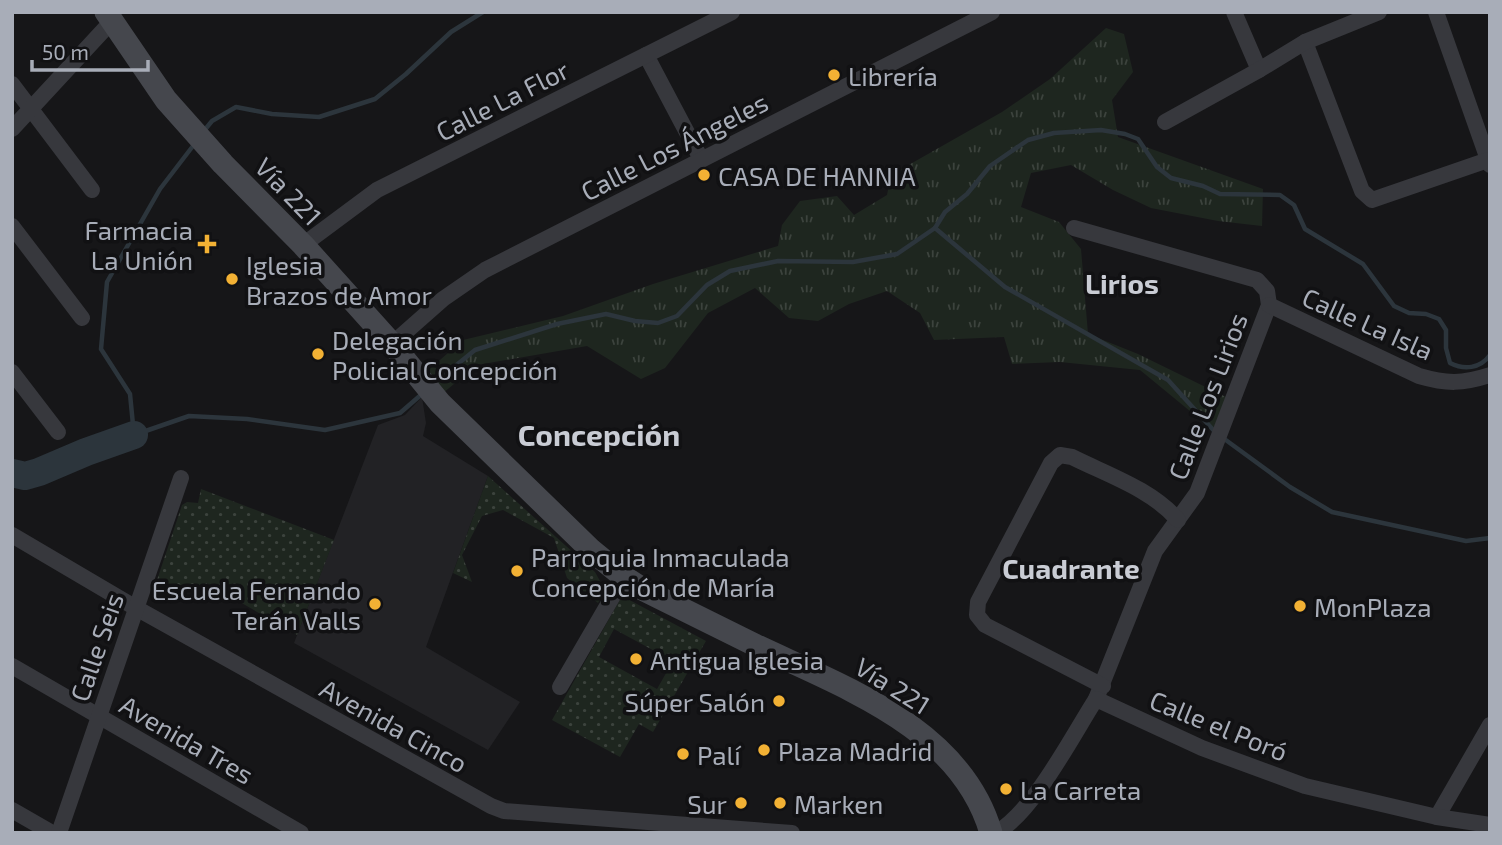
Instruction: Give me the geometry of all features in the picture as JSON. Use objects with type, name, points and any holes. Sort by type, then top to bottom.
[{"type":"main road","name":"Vía 221","points":[[109,17],[166,100],[223,164],[303,245],[392,344],[440,403],[582,541],[624,577],[644,590],[836,682],[905,722],[942,753],[965,780],[982,807],[990,833]]},
{"type":"street","name":"Calle La Flor","points":[[303,245],[377,190],[732,12]]},
{"type":"street","name":"Calle Los Ángeles","points":[[392,344],[443,299],[485,270],[992,12]]},
{"type":"street","points":[[1234,12],[1259,70]]},
{"type":"street","points":[[1165,122],[1305,42],[1379,12]]},
{"type":"street","points":[[1305,42],[1362,191],[1371,200],[1489,163],[1436,12]]},
{"type":"street","points":[[12,129],[109,17]]},
{"type":"street","points":[[646,55],[701,159]]},
{"type":"street","points":[[12,84],[92,190]]},
{"type":"street","points":[[12,226],[82,318]]},
{"type":"street","name":"Calle Los Lirios","points":[[1074,228],[1257,280],[1267,291],[1269,305],[1197,493],[1155,551],[1100,693]]},
{"type":"street","name":"Calle La Isla","points":[[1269,305],[1419,376],[1443,383],[1468,382],[1490,375]]},
{"type":"street","points":[[12,372],[58,432]]},
{"type":"street","name":"Calle el Poró","points":[[1178,520],[1166,506],[1152,497],[1072,457],[1060,455],[1051,463],[978,602],[976,615],[985,625],[1100,693],[1202,748],[1305,786],[1437,817],[1490,825]]},
{"type":"street","name":"Calle Seis","points":[[59,833],[181,478]]},
{"type":"street","name":"Avenida Cinco","points":[[12,536],[482,803],[504,811],[638,827],[792,833]]},
{"type":"street","points":[[560,687],[624,577]]},
{"type":"street","name":"Avenida Tres","points":[[12,666],[301,833]]},
{"type":"street","points":[[996,833],[1010,825],[1028,805],[1100,693]]},
{"type":"street","points":[[1437,817],[1490,725]]},
{"type":"street","points":[[12,810],[52,833]]},
{"type":"shaded area","name":"Escuela Fernando Terán Valls","points":[[422,397],[426,423],[423,436],[488,476],[426,647],[520,702],[488,750],[294,643],[378,425],[405,415]]},
{"type":"green space","points":[[1106,28],[1124,34],[1133,72],[1112,100],[1118,137],[1263,189],[1262,226],[1218,221],[1151,208],[1113,190],[1071,165],[1031,173],[1021,207],[1059,222],[1081,249],[1088,334],[1138,354],[1226,397],[1213,430],[1140,370],[1060,362],[1012,364],[1004,337],[934,340],[920,313],[887,291],[849,304],[818,321],[789,318],[755,288],[708,313],[665,368],[641,379],[587,346],[477,365],[443,393],[425,373],[463,340],[563,316],[653,284],[778,246],[782,225],[800,201],[837,196],[854,215],[887,195],[891,175],[1002,112],[1050,79]]},
{"type":"green space","points":[[488,476],[595,572],[605,590],[598,603],[567,578],[554,538],[503,510],[482,516],[462,555],[472,582],[453,573]]},
{"type":"green space","points":[[201,489],[334,540],[297,635],[207,583],[201,596],[157,580],[182,505],[187,502],[198,503]]},
{"type":"green space","points":[[622,596],[706,641],[653,732],[639,724],[620,757],[552,720]],"holes":[[[614,629],[673,661],[657,689],[599,657]]]},
{"type":"waterway","points":[[203,132],[212,121],[236,107],[272,114],[319,117],[375,99],[451,32],[483,12]]},
{"type":"waterway","points":[[433,384],[475,350],[557,324],[606,314],[658,323],[677,316],[707,285],[730,271],[778,261],[853,262],[897,254],[935,228],[945,212],[967,194],[990,166],[1028,140],[1054,133],[1101,130],[1138,139],[1157,167],[1171,178],[1203,186],[1220,194],[1280,195],[1294,205],[1305,229],[1363,264],[1394,306],[1409,313],[1426,314],[1439,319],[1446,330],[1446,348],[1450,363],[1461,367],[1477,366],[1490,355]]},
{"type":"waterway","points":[[196,142],[160,189],[107,282],[101,349],[130,394],[134,435],[189,416],[247,419],[325,430],[400,413],[422,394]]},
{"type":"waterway","points":[[935,228],[1005,287],[1168,380],[1216,433]]},
{"type":"waterway","points":[[12,473],[25,476],[39,472],[134,435]]},
{"type":"waterway","points":[[1223,438],[1290,487],[1332,512],[1466,541],[1490,538]]},
{"type":"place","name":"Librería","points":[[834,75]]},
{"type":"place","name":"CASA DE HANNIA","points":[[704,175]]},
{"type":"place","name":"Farmacia La Unión","points":[[207,244]]},
{"type":"place","name":"Iglesia Brazos de Amor","points":[[232,279]]},
{"type":"place","name":"Delegación Policial Concepción","points":[[318,354]]},
{"type":"place","name":"Parroquia Inmaculada Concepción de María","points":[[517,571]]},
{"type":"place","name":"Escuela Fernando Terán Valls","points":[[375,604]]},
{"type":"place","name":"MonPlaza","points":[[1300,606]]},
{"type":"place","name":"Antigua Iglesia","points":[[636,659]]},
{"type":"place","name":"Súper Salón","points":[[779,701]]},
{"type":"place","name":"Plaza Madrid","points":[[764,750]]},
{"type":"place","name":"Palí","points":[[683,754]]},
{"type":"place","name":"La Carreta","points":[[1006,789]]},
{"type":"place","name":"Sur","points":[[741,803]]},
{"type":"place","name":"Marken","points":[[780,803]]},
{"type":"district","name":"Lirios","points":[[1122,283]]},
{"type":"district","name":"Concepción","points":[[599,434]]},
{"type":"district","name":"Cuadrante","points":[[1071,568]]}]
